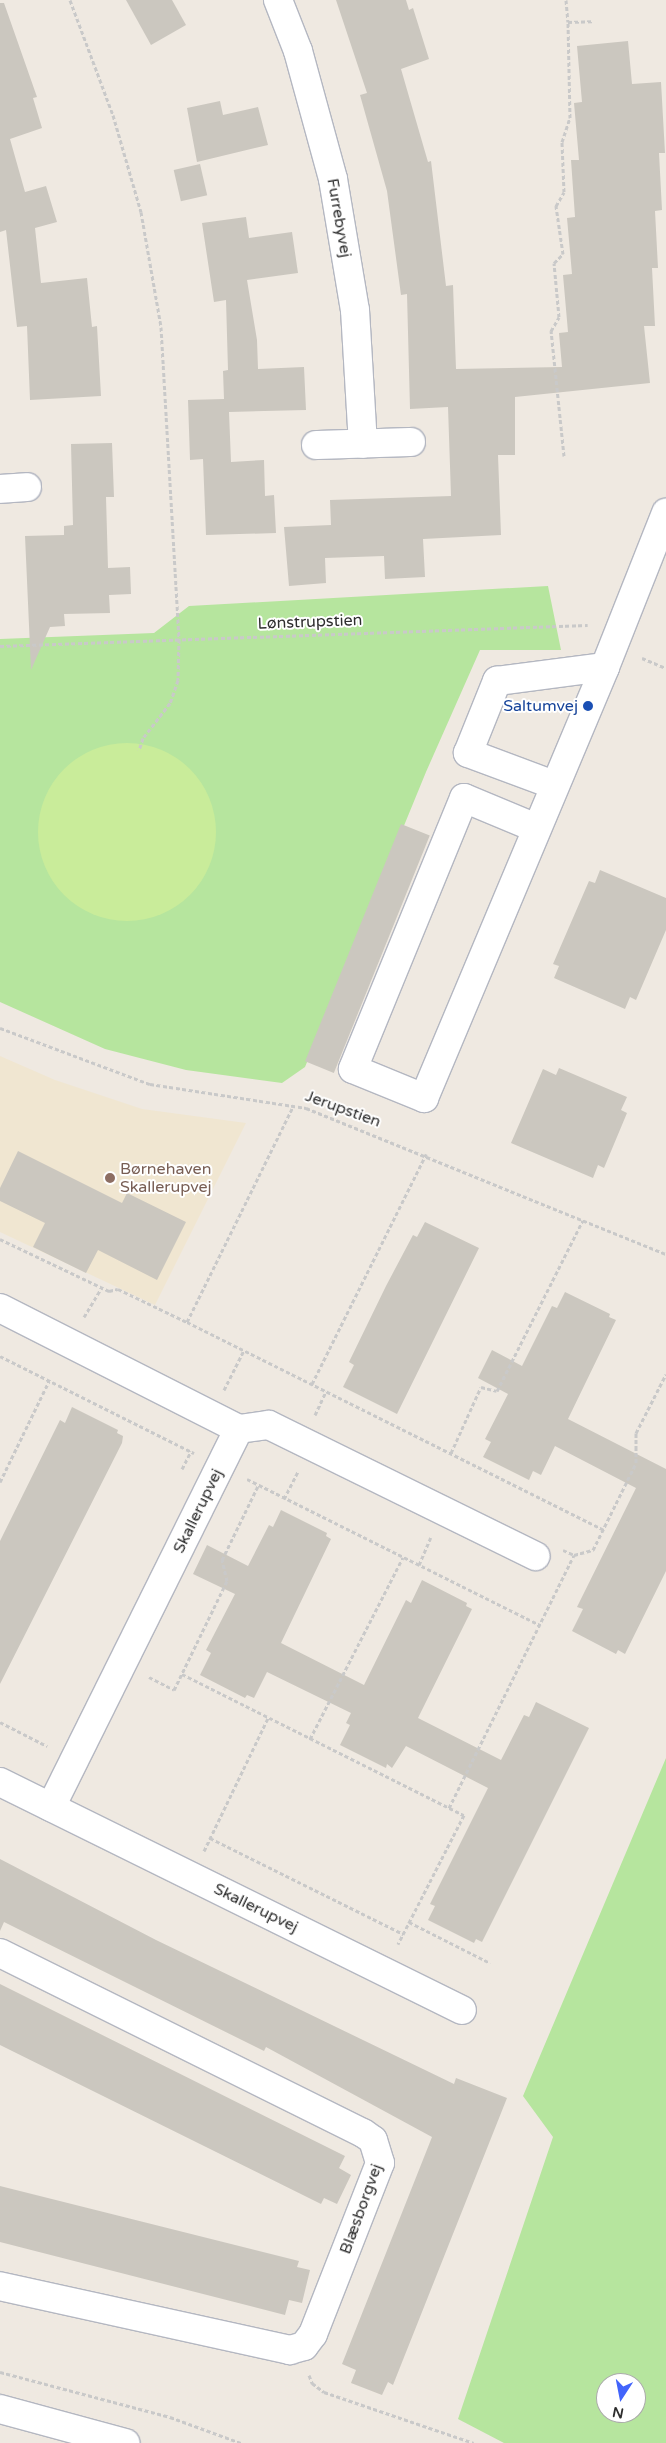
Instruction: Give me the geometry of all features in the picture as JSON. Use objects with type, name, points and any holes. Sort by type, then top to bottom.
[{"type":"street","name":"Furrebyvej","points":[[278,0],[298,51],[333,180],[355,310],[364,444]]},
{"type":"street","points":[[316,445],[411,442]]},
{"type":"street","points":[[0,489],[27,487]]},
{"type":"street","points":[[536,828],[464,798],[353,1069],[424,1098],[605,667],[666,513]]},
{"type":"street","points":[[554,785],[468,752],[497,681],[605,667]]},
{"type":"street","points":[[0,1308],[239,1429],[268,1425],[535,1556]]},
{"type":"street","name":"Skallerupvej","points":[[51,1807],[239,1429]]},
{"type":"street","name":"Skallerupvej","points":[[0,1782],[462,2010]]},
{"type":"street","name":"Blæsborgvej","points":[[0,1953],[373,2140],[380,2163],[318,2322],[304,2346]]},
{"type":"street","points":[[0,2286],[277,2350],[290,2350],[304,2346]]},
{"type":"street","points":[[0,2409],[125,2443]]},
{"type":"path","points":[[70,0],[113,115],[141,212],[161,327],[179,639],[178,680],[170,703],[142,738],[139,750]]},
{"type":"path","points":[[564,456],[551,331],[559,317],[554,264],[563,254],[556,206],[564,192],[562,142],[570,118],[566,0]]},
{"type":"path","points":[[568,22],[592,21]]},
{"type":"path","name":"Lønstrupstien","points":[[0,646],[608,624],[620,629]]},
{"type":"path","name":"Jerupstien","points":[[0,1028],[150,1084],[294,1105],[426,1154],[666,1254]]},
{"type":"path","points":[[187,1322],[294,1105]]},
{"type":"path","points":[[312,1384],[426,1154]]},
{"type":"path","points":[[451,1453],[481,1387],[497,1390],[583,1220]]},
{"type":"path","points":[[0,1239],[110,1291],[118,1289],[187,1322],[604,1529]]},
{"type":"path","points":[[211,1415],[244,1350]]},
{"type":"path","points":[[0,1356],[540,1625]]},
{"type":"path","points":[[449,1808],[574,1555],[593,1550],[604,1529],[636,1463],[636,1433],[666,1374]]},
{"type":"path","points":[[0,1482],[49,1381]]},
{"type":"path","points":[[122,1664],[174,1690],[227,1581],[222,1560],[258,1485]]},
{"type":"path","points":[[310,1739],[403,1557]]},
{"type":"path","points":[[182,1674],[464,1815],[384,1971]]},
{"type":"path","points":[[192,1876],[268,1718]]},
{"type":"path","points":[[0,1722],[75,1759]]},
{"type":"path","points":[[210,1838],[403,1934]]},
{"type":"path","points":[[410,1922],[490,1963]]},
{"type":"path","points":[[304,2346],[309,2377],[317,2388],[474,2443]]},
{"type":"path","points":[[0,2372],[170,2417],[241,2443]]},
{"type":"shaded area","name":"Børnehaven Skallerupvej","points":[[0,1056],[55,1080],[142,1109],[246,1123],[155,1305],[0,1232]]},
{"type":"green space","points":[[548,586],[561,650],[480,650],[426,772],[305,1067],[282,1083],[186,1070],[105,1049],[0,1002],[0,639],[154,633],[189,606]]},
{"type":"green space","points":[[118,743],[136,743],[153,746],[169,753],[184,763],[196,775],[206,790],[213,806],[216,832],[215,849],[210,866],[196,889],[184,901],[169,911],[153,918],[136,921],[118,921],[101,918],[85,911],[70,901],[58,889],[48,874],[41,858],[38,841],[38,823],[41,806],[48,790],[58,775],[70,763],[85,753],[101,746]]},
{"type":"green space","points":[[666,1758],[666,2443],[504,2443],[458,2419],[553,2137],[523,2096]]},
{"type":"building","points":[[126,0],[172,0],[186,25],[151,45]]},
{"type":"building","points":[[336,0],[406,0],[409,10],[413,8],[429,59],[401,69],[428,162],[431,161],[446,286],[453,285],[456,369],[562,367],[559,333],[568,332],[563,275],[572,274],[567,218],[575,217],[571,160],[579,160],[574,103],[582,102],[577,46],[628,41],[632,84],[661,82],[665,153],[659,153],[662,210],[655,211],[658,268],[652,268],[655,326],[644,326],[650,383],[515,397],[515,455],[498,455],[501,535],[423,539],[425,577],[385,579],[384,556],[325,558],[326,583],[289,586],[284,527],[331,525],[330,500],[451,496],[448,407],[410,409],[407,294],[401,295],[387,191],[360,95],[367,93]]},
{"type":"building","points":[[0,3],[4,3],[37,97],[33,98],[42,128],[10,139],[25,192],[46,186],[57,222],[35,228],[41,283],[87,278],[92,327],[97,326],[101,396],[30,400],[27,326],[17,327],[6,230],[0,232]]},
{"type":"building","points":[[220,101],[223,115],[258,107],[268,145],[197,162],[187,108]]},
{"type":"building","points":[[200,164],[207,195],[181,201],[174,170]]},
{"type":"building","points":[[246,217],[249,238],[292,232],[298,273],[247,280],[257,340],[258,369],[304,367],[306,410],[229,412],[231,462],[264,460],[265,496],[274,495],[276,533],[206,535],[203,459],[190,460],[188,400],[224,399],[223,371],[228,370],[226,300],[214,302],[202,223]]},
{"type":"building","points":[[112,443],[114,497],[106,497],[108,568],[130,567],[131,594],[109,595],[110,613],[64,614],[65,626],[50,627],[31,670],[25,536],[64,535],[64,526],[73,525],[71,444]]},
{"type":"building","points":[[401,824],[430,836],[334,1073],[305,1061]]},
{"type":"building","points":[[600,870],[666,898],[666,930],[636,1000],[630,997],[625,1009],[554,978],[559,966],[553,964],[589,881],[595,883]]},
{"type":"building","points":[[559,1068],[627,1097],[621,1110],[627,1113],[604,1168],[598,1165],[593,1178],[511,1143],[543,1069],[556,1075]]},
{"type":"building","points":[[18,1151],[122,1203],[127,1193],[186,1222],[157,1280],[98,1250],[86,1273],[33,1247],[45,1223],[0,1201],[0,1188]]},
{"type":"building","points":[[425,1222],[479,1248],[397,1414],[343,1387],[354,1365],[349,1362],[386,1286],[413,1235],[417,1237]]},
{"type":"building","points":[[565,1292],[610,1314],[609,1317],[616,1320],[568,1419],[666,1469],[666,1571],[625,1654],[618,1650],[616,1654],[572,1631],[583,1609],[577,1607],[636,1488],[555,1446],[541,1475],[533,1471],[529,1480],[483,1457],[491,1442],[485,1439],[508,1394],[478,1378],[492,1350],[522,1366],[552,1306],[557,1308]]},
{"type":"building","points":[[72,1407],[118,1430],[117,1433],[123,1436],[122,1443],[0,1684],[0,1541],[60,1420],[65,1423]]},
{"type":"building","points":[[281,1510],[327,1533],[326,1536],[331,1539],[281,1643],[364,1685],[406,1600],[411,1603],[422,1580],[467,1603],[466,1606],[472,1609],[418,1718],[501,1760],[524,1715],[529,1717],[536,1702],[589,1728],[482,1942],[476,1939],[474,1943],[428,1920],[435,1906],[430,1904],[488,1788],[406,1746],[392,1768],[387,1764],[386,1768],[340,1745],[350,1725],[346,1723],[351,1713],[267,1672],[254,1698],[247,1695],[245,1698],[200,1675],[211,1653],[206,1650],[235,1594],[193,1574],[207,1545],[248,1566],[269,1525],[273,1527]]},
{"type":"building","points":[[0,1859],[156,1940],[454,2084],[456,2078],[507,2098],[393,2385],[388,2382],[382,2395],[351,2383],[356,2370],[342,2364],[432,2137],[266,2047],[264,2051],[4,1922],[0,1931]]},
{"type":"building","points":[[0,1984],[345,2156],[339,2168],[351,2175],[337,2204],[324,2198],[321,2204],[0,2045]]},
{"type":"building","points":[[0,2186],[299,2261],[297,2267],[310,2270],[302,2303],[289,2300],[285,2315],[0,2242]]},
{"type":"place","name":"Saltumvej","points":[[588,706]]},
{"type":"place","name":"Børnehaven Skallerupvej","points":[[110,1178]]}]
